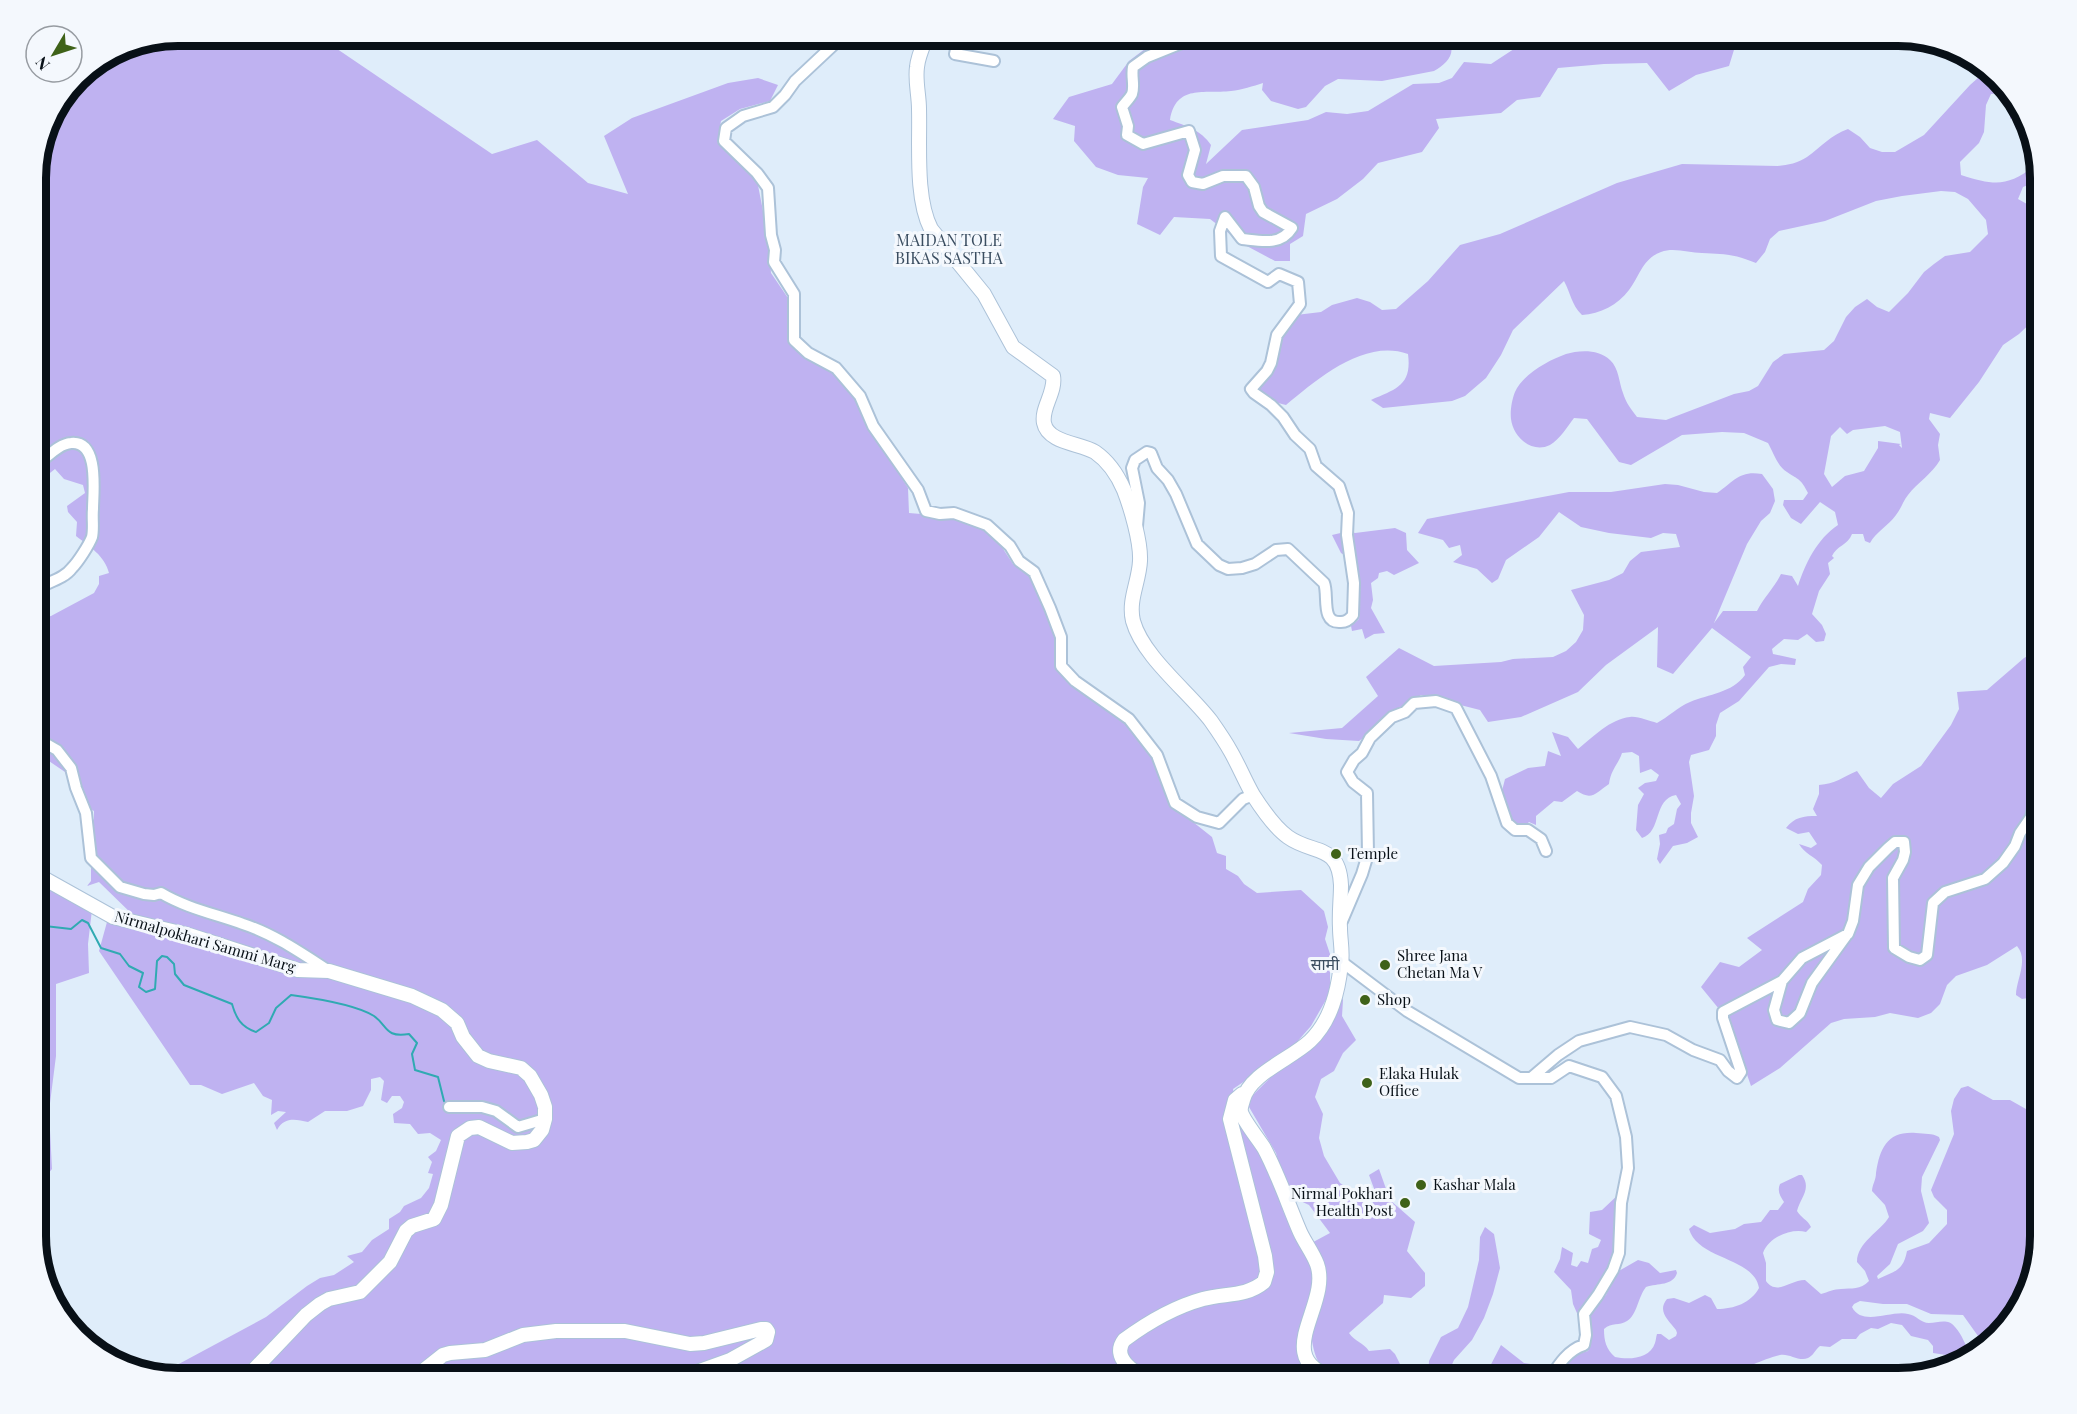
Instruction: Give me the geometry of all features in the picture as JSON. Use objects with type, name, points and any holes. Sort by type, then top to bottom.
[{"type":"main road","points":[[923,46],[916,70],[920,161],[926,220],[936,237],[984,294],[1013,347],[1053,376],[1054,383],[1044,417],[1048,432],[1057,438],[1097,453],[1107,463],[1124,490],[1136,532],[1140,558],[1131,609],[1137,630],[1153,655],[1209,718],[1230,750],[1253,795],[1281,831],[1298,843],[1324,851],[1334,860],[1339,869],[1342,962],[1333,1006],[1319,1031],[1309,1042],[1251,1083],[1246,1091],[1241,1112],[1265,1150],[1319,1271],[1318,1291],[1303,1340],[1304,1351],[1311,1367]]},
{"type":"main road","name":"Nirmalpokhari Sammi Marg","points":[[47,880],[113,917],[189,935],[298,970],[329,971],[412,996],[442,1010],[457,1023],[463,1037],[478,1056],[489,1061],[521,1068],[530,1076],[541,1095],[545,1107],[545,1119]]},
{"type":"main road","points":[[1130,1367],[1119,1352],[1119,1347],[1124,1340],[1174,1310],[1203,1299],[1244,1293],[1264,1282],[1267,1272],[1265,1256],[1230,1119],[1235,1100],[1246,1091]]},
{"type":"main road","points":[[256,1367],[306,1314],[329,1299],[360,1292],[390,1262],[406,1231],[418,1224],[434,1220],[441,1205],[454,1144],[458,1136],[470,1128],[479,1127],[512,1143],[519,1144],[534,1140],[543,1130],[545,1119]]},
{"type":"main road","points":[[428,1367],[443,1355],[450,1353],[485,1350],[523,1335],[556,1331],[625,1331],[690,1344],[704,1343],[761,1329],[768,1332],[766,1340],[730,1360],[711,1367]]},
{"type":"street","points":[[832,46],[795,81],[773,107],[743,116],[726,128],[724,141],[758,173],[768,188],[771,235],[775,250],[774,262],[794,294],[794,340],[808,353],[836,368],[860,396],[873,426],[918,490],[926,511],[940,514],[954,513],[987,525],[1010,546],[1019,561],[1034,572],[1061,637],[1061,666],[1075,681],[1129,718],[1157,755],[1175,803],[1197,817],[1219,823],[1243,799],[1253,795]]},
{"type":"street","points":[[957,46],[955,54],[994,61]]},
{"type":"street","points":[[1136,532],[1139,503],[1131,468],[1135,460],[1148,452],[1176,494],[1197,544],[1217,563],[1228,569],[1242,568],[1255,564],[1279,549],[1288,549],[1323,583],[1326,590],[1327,613],[1330,618],[1335,622],[1341,622],[1348,621],[1353,615],[1354,583],[1347,535],[1348,513],[1339,486],[1316,466],[1310,448],[1295,435],[1283,417],[1251,389],[1267,371],[1277,335],[1300,304],[1298,282],[1279,274],[1268,282],[1221,256],[1220,231],[1225,217],[1242,239],[1276,240],[1287,236],[1292,228],[1263,212],[1254,187],[1246,176],[1223,176],[1203,184],[1192,182],[1188,175],[1195,150],[1189,131],[1143,144],[1128,135],[1128,126],[1122,107],[1132,93],[1133,67],[1147,57],[1174,46]]},
{"type":"street","points":[[47,457],[61,446],[77,443],[83,447],[92,462],[94,474],[92,537],[72,569],[47,583]]},
{"type":"street","points":[[1340,930],[1368,854],[1367,793],[1353,782],[1347,772],[1370,738],[1392,717],[1405,712],[1414,703],[1436,701],[1456,708],[1491,776],[1507,824],[1515,830],[1528,830],[1541,839],[1546,851]]},
{"type":"street","points":[[47,744],[57,750],[71,768],[86,813],[92,858],[120,887],[144,894],[161,893],[195,909],[245,924],[284,942],[329,971]]},
{"type":"street","points":[[1782,981],[1774,1010],[1777,1020],[1789,1023],[1800,1013],[1812,983],[1848,934],[1853,921],[1858,885],[1869,867],[1895,842],[1904,842],[1905,852],[1893,878],[1894,948],[1909,957],[1920,960],[1927,955],[1933,903],[1945,892],[1984,879],[2003,863],[2030,818]]},
{"type":"street","points":[[1532,1078],[1558,1054],[1579,1041],[1630,1027],[1666,1035],[1693,1050],[1720,1060],[1737,1078],[1741,1072],[1723,1012],[1782,981],[1802,958],[1848,934]]},
{"type":"street","points":[[1342,962],[1362,979],[1424,1021],[1519,1078],[1551,1078],[1569,1066],[1602,1077],[1616,1096],[1626,1137],[1628,1168],[1621,1203],[1619,1253],[1613,1270],[1584,1314],[1586,1335],[1584,1345],[1565,1356],[1558,1367]]},
{"type":"street","points":[[449,1107],[482,1107],[496,1112],[518,1127],[545,1119]]},
{"type":"shaded area","points":[[179,46],[333,46],[492,154],[537,140],[588,183],[628,194],[604,136],[632,118],[728,83],[758,78],[778,85],[770,101],[740,109],[721,121],[719,132],[757,180],[768,237],[771,273],[790,301],[790,341],[832,371],[856,400],[908,488],[909,513],[956,517],[992,532],[1013,564],[1030,574],[1056,634],[1059,670],[1127,724],[1156,761],[1169,803],[1212,837],[1217,853],[1226,856],[1226,869],[1238,876],[1244,884],[1257,893],[1301,890],[1324,911],[1328,927],[1325,939],[1330,954],[1330,986],[1327,998],[1311,1026],[1289,1051],[1233,1089],[1235,1102],[1268,1166],[1284,1213],[1304,1247],[1330,1233],[1309,1205],[1292,1197],[1280,1170],[1276,1153],[1249,1107],[1248,1100],[1271,1077],[1290,1063],[1340,991],[1343,1000],[1342,1016],[1356,1040],[1343,1053],[1334,1071],[1321,1079],[1315,1097],[1323,1114],[1319,1138],[1324,1156],[1340,1183],[1362,1198],[1367,1218],[1376,1194],[1369,1175],[1379,1169],[1390,1200],[1415,1222],[1407,1251],[1425,1273],[1425,1286],[1411,1298],[1384,1295],[1383,1303],[1349,1333],[1369,1351],[1390,1349],[1402,1367],[1323,1367],[1314,1350],[1310,1329],[1303,1326],[1300,1334],[1301,1347],[1311,1367],[174,1367],[266,1317],[307,1286],[320,1278],[334,1275],[354,1262],[347,1256],[362,1252],[372,1240],[389,1229],[389,1219],[400,1212],[404,1206],[421,1198],[429,1188],[433,1174],[428,1173],[432,1162],[428,1157],[436,1151],[441,1140],[430,1133],[418,1134],[410,1124],[394,1123],[393,1114],[402,1108],[404,1102],[400,1096],[392,1096],[387,1103],[381,1100],[384,1081],[380,1077],[371,1079],[371,1090],[363,1106],[347,1111],[325,1111],[308,1122],[286,1121],[277,1130],[274,1123],[286,1112],[278,1111],[271,1115],[272,1100],[263,1096],[254,1083],[222,1094],[201,1085],[190,1085],[99,951],[107,922],[123,924],[137,919],[99,882],[87,886],[91,881],[91,868],[95,858],[85,829],[94,819],[94,811],[76,800],[65,772],[47,760],[47,617],[94,593],[99,584],[99,576],[109,573],[100,556],[76,536],[77,522],[68,512],[67,506],[85,493],[83,485],[64,479],[55,469],[47,475],[48,161],[57,128],[69,105],[85,85],[113,64],[144,51]]},
{"type":"shaded area","points":[[1149,46],[1450,46],[1450,57],[1434,71],[1382,81],[1338,79],[1325,86],[1306,107],[1298,109],[1271,101],[1262,90],[1263,83],[1235,90],[1201,92],[1185,96],[1173,109],[1170,120],[1193,129],[1207,140],[1211,145],[1206,164],[1242,130],[1308,120],[1326,112],[1347,114],[1368,111],[1413,84],[1439,83],[1452,78],[1464,62],[1491,64],[1518,46],[1735,46],[1729,66],[1696,75],[1669,91],[1647,63],[1558,68],[1540,97],[1517,100],[1501,113],[1436,119],[1439,128],[1422,152],[1378,163],[1363,179],[1337,199],[1306,214],[1303,236],[1290,244],[1290,261],[1275,261],[1243,244],[1210,219],[1174,217],[1160,235],[1137,224],[1143,187],[1148,178],[1118,175],[1096,167],[1074,141],[1075,126],[1053,119],[1069,97],[1112,84],[1129,61]]},
{"type":"shaded area","points":[[1981,76],[1999,93],[1991,94],[1986,105],[1984,132],[1979,143],[1960,162],[1961,175],[1984,181],[2001,182],[2018,177],[2030,170],[2030,184],[2023,187],[2018,199],[2030,206],[2030,324],[2003,345],[1979,382],[1950,418],[1930,413],[1929,419],[1940,434],[1938,445],[1940,460],[1908,495],[1893,519],[1870,543],[1865,541],[1863,534],[1852,534],[1832,556],[1834,558],[1828,563],[1830,574],[1819,591],[1812,614],[1822,625],[1826,634],[1824,641],[1816,642],[1807,634],[1798,640],[1784,639],[1772,649],[1773,654],[1796,659],[1795,665],[1781,664],[1769,667],[1739,701],[1720,713],[1716,725],[1716,736],[1709,750],[1691,755],[1689,762],[1694,796],[1691,823],[1698,837],[1687,843],[1673,846],[1660,864],[1657,859],[1659,835],[1666,833],[1668,828],[1674,824],[1677,809],[1681,804],[1676,795],[1669,798],[1660,809],[1653,829],[1642,838],[1636,830],[1638,805],[1644,794],[1638,788],[1645,783],[1656,781],[1659,775],[1651,769],[1640,773],[1639,756],[1632,752],[1622,753],[1609,784],[1594,795],[1590,796],[1577,791],[1562,802],[1554,801],[1536,816],[1536,825],[1529,822],[1525,826],[1513,826],[1501,795],[1505,779],[1528,768],[1545,766],[1548,751],[1561,756],[1552,732],[1568,737],[1578,749],[1602,729],[1623,718],[1640,718],[1657,723],[1686,704],[1734,686],[1745,675],[1743,667],[1751,657],[1712,628],[1673,674],[1657,667],[1658,627],[1606,665],[1578,692],[1521,717],[1488,722],[1480,710],[1421,695],[1359,741],[1289,733],[1342,728],[1378,696],[1366,677],[1399,648],[1434,666],[1553,657],[1566,651],[1576,642],[1583,630],[1584,615],[1571,590],[1609,580],[1623,573],[1630,561],[1641,552],[1680,547],[1676,534],[1663,533],[1651,538],[1609,533],[1581,527],[1559,512],[1539,537],[1506,560],[1498,579],[1492,583],[1477,569],[1453,562],[1462,555],[1460,545],[1449,548],[1443,540],[1418,533],[1427,519],[1569,492],[1611,492],[1665,484],[1717,493],[1743,475],[1762,474],[1773,489],[1775,501],[1770,513],[1761,521],[1747,544],[1714,623],[1723,611],[1757,611],[1781,574],[1792,576],[1798,586],[1813,552],[1824,537],[1838,525],[1835,512],[1820,502],[1801,524],[1791,518],[1783,505],[1784,500],[1803,500],[1808,493],[1799,480],[1781,467],[1768,443],[1744,433],[1682,435],[1631,465],[1619,462],[1587,419],[1574,418],[1554,442],[1537,447],[1524,442],[1515,432],[1511,409],[1515,392],[1524,379],[1537,368],[1552,360],[1571,353],[1595,352],[1605,356],[1613,363],[1626,400],[1637,417],[1666,420],[1758,386],[1773,362],[1784,354],[1824,350],[1834,341],[1846,317],[1855,307],[1867,299],[1877,307],[1889,312],[1924,272],[1934,264],[1945,256],[1970,252],[1988,234],[1986,220],[1968,199],[1955,192],[1941,191],[1876,201],[1825,221],[1779,231],[1770,239],[1765,252],[1756,263],[1723,254],[1676,250],[1661,252],[1645,263],[1629,290],[1620,300],[1595,313],[1582,315],[1578,311],[1564,281],[1513,330],[1486,378],[1465,396],[1452,401],[1383,408],[1371,400],[1401,385],[1408,373],[1408,354],[1392,351],[1359,356],[1342,364],[1286,405],[1268,399],[1257,387],[1279,336],[1296,315],[1321,312],[1332,305],[1357,298],[1370,302],[1382,310],[1396,309],[1428,281],[1460,245],[1500,234],[1617,183],[1682,164],[1778,166],[1789,164],[1804,159],[1831,138],[1848,129],[1870,148],[1882,152],[1895,152],[1924,135]],"holes":[[[1885,426],[1900,432],[1902,448],[1899,445],[1901,444],[1878,441],[1878,448],[1864,471],[1845,476],[1832,487],[1824,474],[1831,436],[1840,427],[1847,434],[1853,430]]]},
{"type":"shaded area","points":[[2010,108],[2015,116],[2010,119]]},
{"type":"shaded area","points":[[1395,528],[1406,533],[1407,550],[1419,563],[1394,575],[1387,571],[1379,573],[1378,578],[1371,583],[1373,600],[1371,608],[1385,633],[1374,634],[1365,639],[1362,629],[1352,631],[1351,626],[1359,619],[1360,608],[1356,562],[1341,553],[1332,535],[1349,531],[1355,533]]},
{"type":"shaded area","points":[[2030,655],[2030,934],[2027,939],[2030,948],[2030,996],[2022,999],[2016,995],[2022,964],[2022,957],[2017,946],[1987,965],[1956,976],[1947,985],[1940,1004],[1931,1013],[1918,1018],[1890,1013],[1831,1023],[1780,1068],[1751,1086],[1728,1020],[1701,987],[1720,962],[1739,967],[1762,950],[1747,938],[1803,902],[1808,889],[1821,875],[1822,865],[1799,844],[1811,848],[1817,844],[1809,832],[1798,834],[1786,828],[1800,818],[1817,816],[1813,809],[1819,794],[1819,785],[1834,782],[1857,771],[1869,788],[1881,798],[1893,784],[1921,766],[1951,725],[1959,709],[1957,692],[1987,690]]},
{"type":"shaded area","points":[[47,876],[88,895],[93,901],[88,944],[89,973],[56,984],[56,1056],[49,1111],[52,1169],[47,1175]]},
{"type":"shaded area","points":[[1968,1086],[1993,1100],[2010,1100],[2030,1111],[2030,1244],[2028,1261],[2017,1294],[1998,1322],[1979,1340],[1963,1315],[1931,1314],[1907,1304],[1860,1301],[1852,1307],[1863,1316],[1901,1313],[1911,1315],[1926,1323],[1952,1324],[1960,1333],[1967,1348],[1948,1357],[1933,1353],[1933,1346],[1928,1340],[1911,1336],[1902,1325],[1891,1323],[1878,1329],[1871,1328],[1856,1339],[1842,1339],[1830,1347],[1820,1346],[1805,1359],[1780,1355],[1746,1367],[1563,1367],[1577,1355],[1588,1351],[1591,1343],[1589,1314],[1606,1295],[1617,1272],[1638,1260],[1649,1263],[1660,1273],[1676,1270],[1677,1273],[1669,1282],[1646,1287],[1630,1318],[1604,1329],[1606,1344],[1615,1357],[1632,1358],[1644,1355],[1652,1348],[1657,1334],[1669,1340],[1676,1336],[1676,1330],[1663,1311],[1667,1299],[1674,1298],[1689,1303],[1705,1295],[1711,1298],[1717,1309],[1730,1308],[1751,1298],[1759,1288],[1755,1278],[1737,1264],[1703,1247],[1694,1239],[1689,1229],[1694,1225],[1710,1233],[1761,1222],[1770,1210],[1778,1210],[1784,1202],[1779,1193],[1780,1184],[1799,1175],[1802,1175],[1805,1180],[1806,1189],[1797,1211],[1811,1227],[1806,1232],[1793,1231],[1780,1235],[1770,1243],[1763,1253],[1766,1263],[1766,1281],[1770,1285],[1779,1287],[1805,1280],[1821,1294],[1866,1284],[1869,1281],[1865,1271],[1857,1262],[1858,1255],[1865,1243],[1889,1217],[1885,1205],[1872,1191],[1883,1148],[1887,1142],[1898,1135],[1916,1133],[1934,1135],[1940,1140],[1922,1177],[1921,1191],[1929,1223],[1923,1231],[1898,1244],[1890,1264],[1877,1276],[1878,1279],[1897,1270],[1903,1263],[1907,1251],[1929,1243],[1947,1224],[1947,1210],[1934,1197],[1931,1190],[1954,1134],[1951,1111],[1954,1099],[1961,1088]]},
{"type":"shaded area","points":[[1620,1193],[1613,1261],[1580,1320],[1573,1304],[1571,1290],[1554,1272],[1562,1247],[1573,1253],[1571,1265],[1577,1267],[1581,1261],[1588,1263],[1592,1249],[1598,1247],[1601,1240],[1589,1234],[1590,1212],[1602,1210]]},
{"type":"shaded area","points":[[1485,1227],[1494,1234],[1500,1268],[1484,1318],[1472,1340],[1454,1360],[1451,1367],[1429,1367],[1429,1361],[1441,1337],[1458,1328],[1468,1307],[1479,1260],[1480,1237]]},
{"type":"shaded area","points":[[1501,1345],[1524,1363],[1550,1367],[1490,1367]]},
{"type":"waterway","points":[[47,926],[71,929],[82,920],[88,923],[101,948],[120,954],[129,966],[143,973],[139,987],[146,992],[155,989],[157,961],[162,956],[167,957],[174,964],[175,974],[184,985],[232,1004],[240,1021],[256,1032],[269,1023],[276,1008],[291,995],[334,1002],[366,1012],[379,1020],[391,1033],[409,1034],[417,1043],[412,1054],[415,1070],[438,1077],[447,1105]]},
{"type":"place","name":"Temple","points":[[1336,854]]},
{"type":"place","name":"Shree Jana Chetan Ma V","points":[[1385,965]]},
{"type":"place","name":"Shop","points":[[1365,1000]]},
{"type":"place","name":"Elaka Hulak Office","points":[[1367,1083]]},
{"type":"place","name":"Kashar Mala","points":[[1421,1185]]},
{"type":"place","name":"Nirmal Pokhari Health Post","points":[[1405,1203]]},
{"type":"district","name":"MAIDAN TOLE BIKAS SASTHA","points":[[949,249]]},
{"type":"district","name":"सामी","points":[[1325,964]]}]
